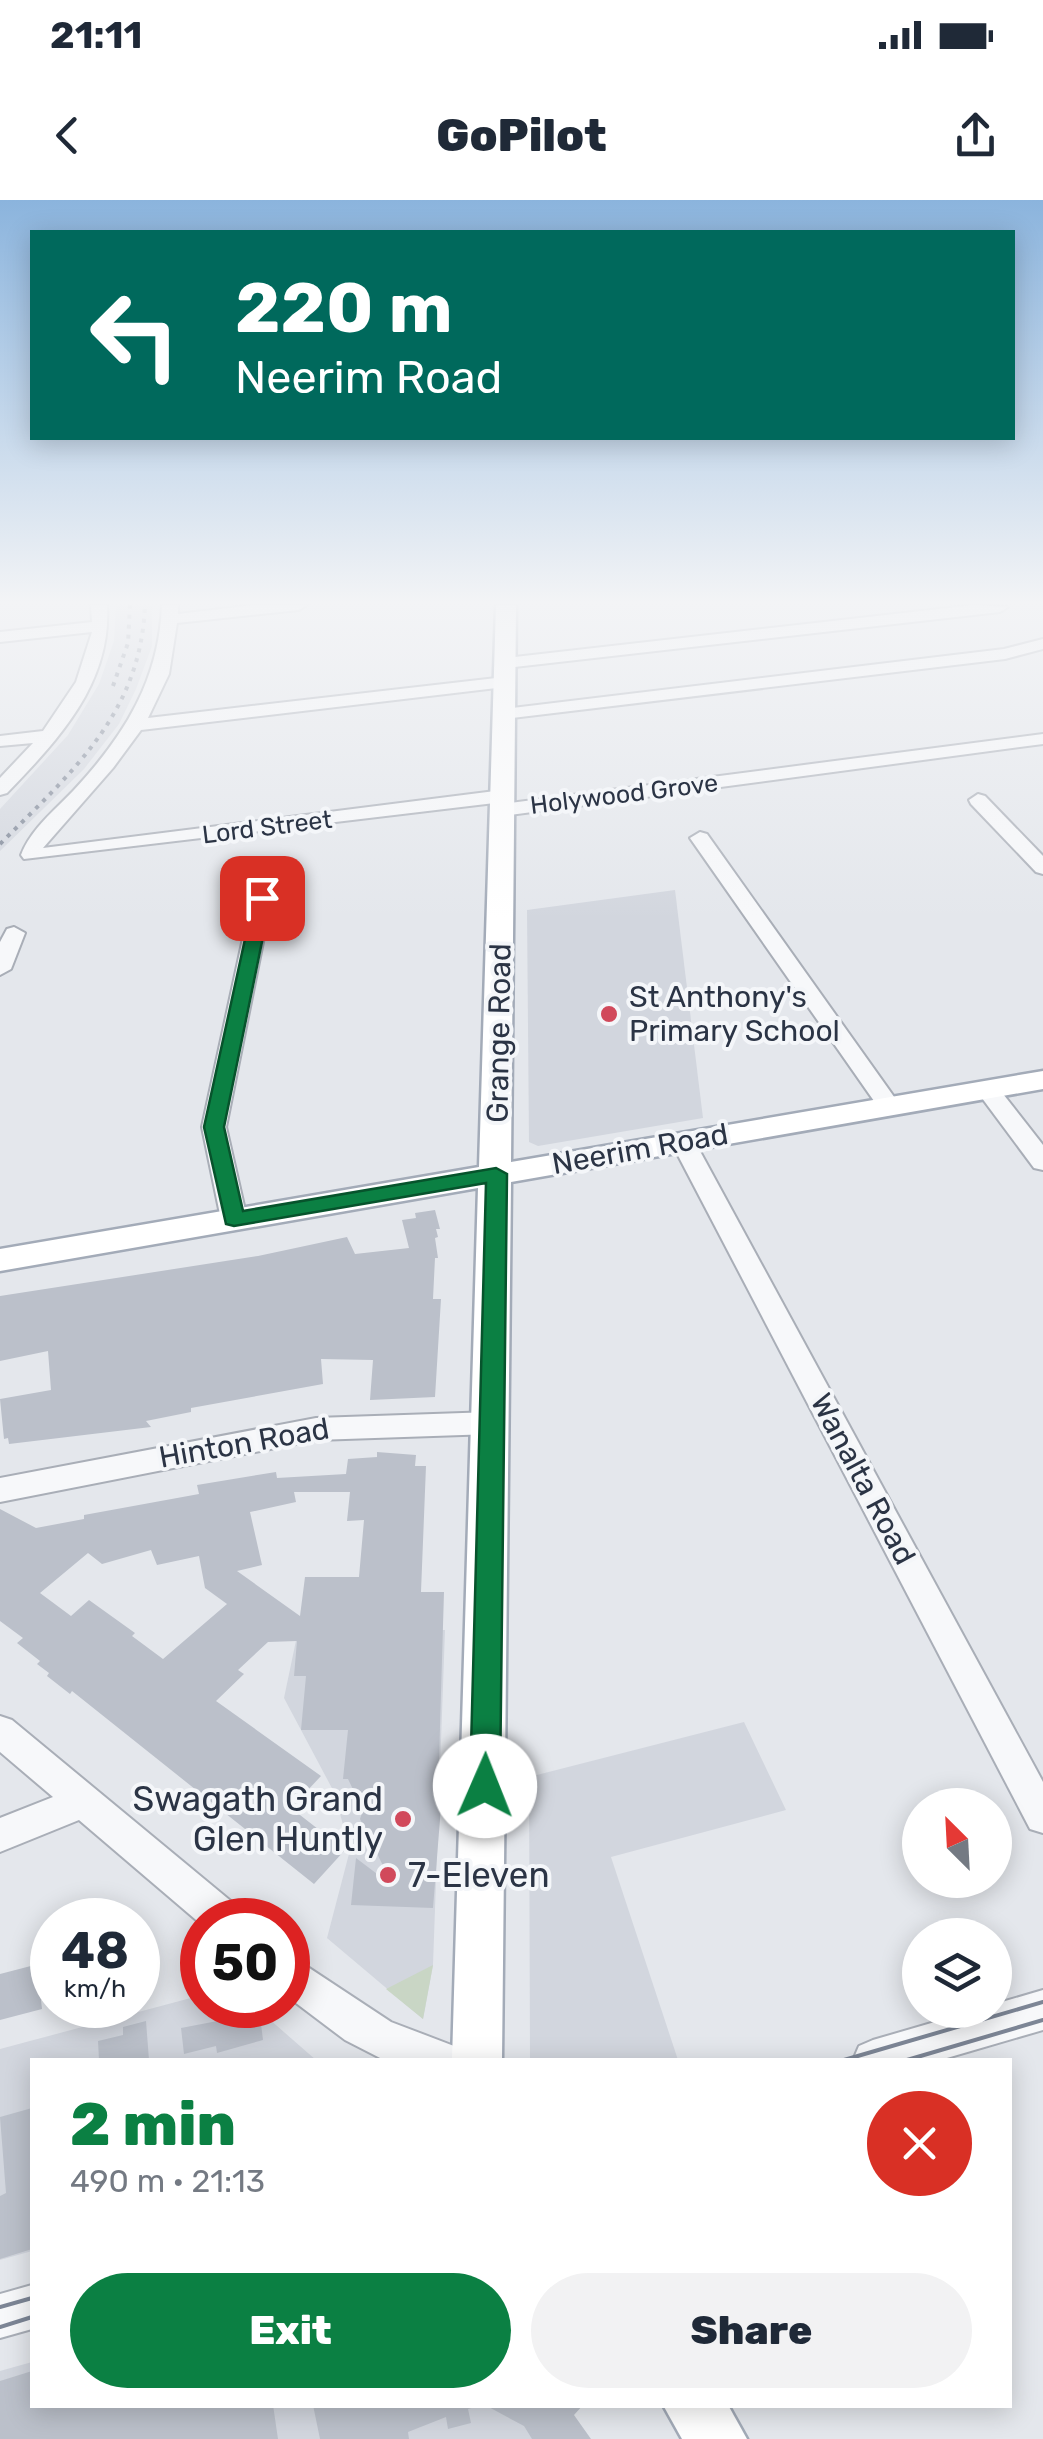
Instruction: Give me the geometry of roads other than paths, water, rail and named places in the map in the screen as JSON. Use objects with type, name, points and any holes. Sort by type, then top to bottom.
[{"type":"main road","name":"Grange Road","points":[[477,2058],[504,709]]},
{"type":"main road","name":"Neerim Road","points":[[0,1260],[1043,1080]]},
{"type":"main road","points":[[694,2408],[718,2439]]},
{"type":"street","points":[[0,789],[53,735],[68,709]]},
{"type":"street","points":[[135,725],[142,709]]},
{"type":"street","points":[[135,725],[245,709]]},
{"type":"street","points":[[504,714],[542,709]]},
{"type":"street","name":"Lord Street","points":[[135,725],[105,766],[36,841],[31,855],[503,803]]},
{"type":"street","points":[[0,741],[53,735]]},
{"type":"street","name":"Holywood Grove","points":[[503,803],[1043,739]]},
{"type":"street","points":[[978,800],[1043,868]]},
{"type":"street","points":[[700,838],[889,1106]]},
{"type":"street","points":[[234,1219],[214,1127],[262,898]]},
{"type":"street","points":[[0,969],[14,932]]},
{"type":"street","points":[[988,1090],[1043,1162]]},
{"type":"street","name":"Wanalta Road","points":[[683,1142],[1043,1817]]},
{"type":"street","name":"Hinton Road","points":[[0,1490],[316,1429],[492,1424]]},
{"type":"street","points":[[0,1731],[199,1898]]},
{"type":"street","points":[[0,1835],[85,1801]]},
{"type":"street","points":[[310,1991],[355,2027],[406,2051],[432,2058]]},
{"type":"street","points":[[881,2058],[1043,2010]]},
{"type":"street","points":[[0,2316],[30,2308]]},
{"type":"tram line","points":[[851,2058],[1043,2002]]},
{"type":"tram line","points":[[914,2058],[1043,2020]]},
{"type":"tram line","points":[[0,2307],[30,2299]]},
{"type":"tram line","points":[[0,2327],[30,2318]]},
{"type":"railway","points":[[0,844],[76,765],[116,709]]},
{"type":"place","name":"St Anthony's Primary School","points":[[609,1014]]},
{"type":"place","name":"Swagath Grand Glen Huntly","points":[[403,1819]]},
{"type":"place","name":"7-Eleven","points":[[388,1875]]}]
